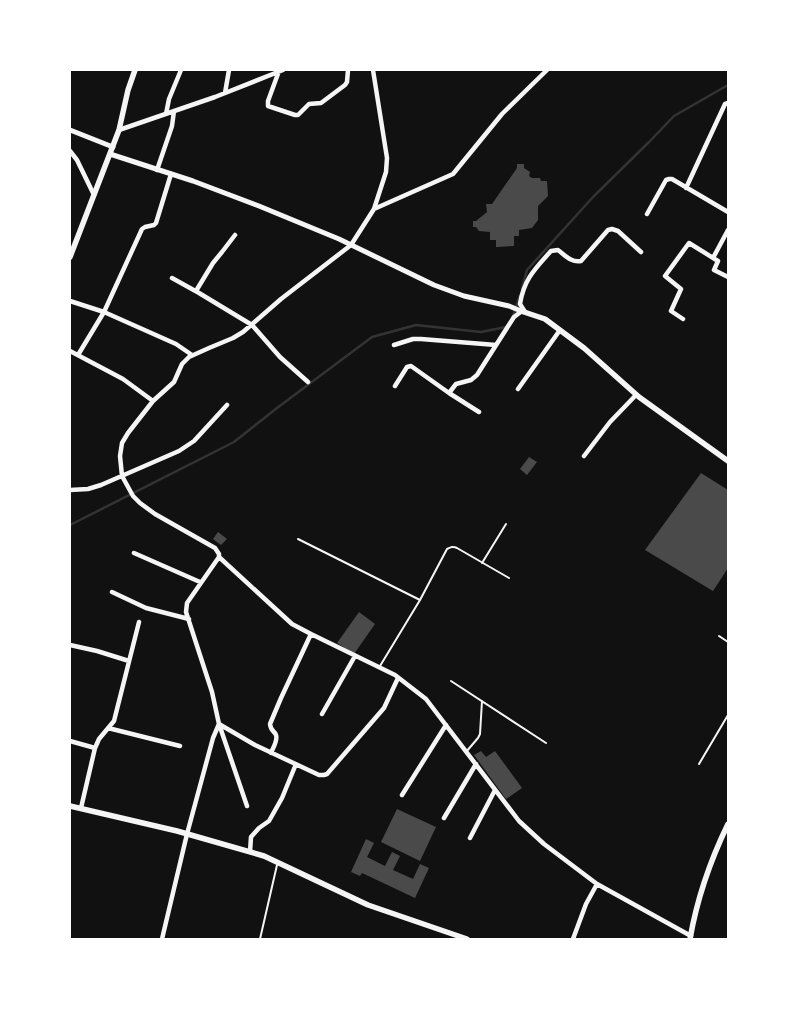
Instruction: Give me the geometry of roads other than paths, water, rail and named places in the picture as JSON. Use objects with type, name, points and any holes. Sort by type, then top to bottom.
[{"type":"main road","points":[[70,257],[119,130],[128,90],[135,70]]},
{"type":"main road","points":[[521,310],[545,319],[584,348],[636,395],[728,461]]},
{"type":"main road","points":[[70,806],[186,834],[264,856],[368,905],[467,939]]},
{"type":"main road","points":[[690,938],[706,876],[728,824]]},
{"type":"street","points":[[166,114],[169,100],[181,70]]},
{"type":"street","points":[[225,93],[229,70]]},
{"type":"street","points":[[281,71],[268,101],[268,106],[298,115],[309,104],[321,103],[345,85],[348,70]]},
{"type":"street","points":[[373,70],[387,158],[386,172],[374,209],[351,245],[252,325],[233,338],[192,355],[182,364],[174,382],[153,401],[122,443],[120,456],[122,476],[129,490],[140,503],[155,514],[215,548],[219,556],[292,624],[398,678],[426,699],[519,821],[544,844],[597,884],[690,938]]},
{"type":"street","points":[[374,209],[453,174],[502,114],[547,70]]},
{"type":"street","points":[[119,130],[225,93],[281,71]]},
{"type":"street","points":[[686,188],[725,104],[728,103]]},
{"type":"street","points":[[157,170],[172,126],[174,111]]},
{"type":"street","points":[[70,130],[113,146]]},
{"type":"street","points":[[70,151],[77,160],[94,195]]},
{"type":"street","points":[[110,154],[259,206],[351,245],[449,291],[521,310]]},
{"type":"street","points":[[78,355],[104,312],[142,229],[156,223],[171,174]]},
{"type":"street","points":[[647,214],[666,180],[669,179],[728,212]]},
{"type":"street","points":[[521,310],[520,304],[525,285],[551,251],[558,250],[573,261],[581,261],[608,230],[612,228],[618,231],[640,252]]},
{"type":"street","points":[[713,258],[728,230]]},
{"type":"street","points":[[196,291],[213,263],[235,235]]},
{"type":"street","points":[[683,319],[671,311],[681,289],[665,276],[689,243],[718,262],[714,270],[728,277]]},
{"type":"street","points":[[172,278],[252,325],[280,357],[308,382]]},
{"type":"street","points":[[70,301],[104,312],[176,344],[192,355]]},
{"type":"street","points":[[449,393],[456,384],[471,380],[477,375],[514,317],[521,310]]},
{"type":"street","points":[[518,389],[560,330]]},
{"type":"street","points":[[394,345],[413,339],[421,339],[496,345]]},
{"type":"street","points":[[70,351],[123,379],[153,401]]},
{"type":"street","points":[[395,386],[407,367],[411,366],[479,412]]},
{"type":"street","points":[[584,456],[610,422],[636,395]]},
{"type":"street","points":[[70,490],[101,486],[179,451],[194,442],[227,405]]},
{"type":"street","points":[[134,552],[200,582]]},
{"type":"street","points":[[219,556],[187,603],[186,612],[212,692],[219,724],[247,806]]},
{"type":"street","points":[[112,592],[146,608],[189,620]]},
{"type":"street","points":[[81,808],[95,748],[99,739],[114,721],[139,622]]},
{"type":"street","points":[[272,752],[277,738],[270,724],[311,634]]},
{"type":"street","points":[[70,645],[98,651],[129,661]]},
{"type":"street","points":[[322,714],[355,656]]},
{"type":"street","points":[[219,724],[255,745],[319,775],[324,775],[327,774],[384,708],[398,678]]},
{"type":"street","points":[[162,939],[186,834],[213,738],[219,724]]},
{"type":"street","points":[[402,795],[446,725]]},
{"type":"street","points":[[108,728],[180,746]]},
{"type":"street","points":[[70,741],[95,748]]},
{"type":"street","points":[[250,852],[251,837],[259,828],[270,821],[296,764]]},
{"type":"street","points":[[444,818],[476,764]]},
{"type":"street","points":[[470,838],[496,790]]},
{"type":"street","points":[[573,939],[586,904],[597,884]]},
{"type":"lane","points":[[482,563],[506,524]]},
{"type":"lane","points":[[298,539],[420,600]]},
{"type":"lane","points":[[379,668],[420,600],[447,549],[453,546],[509,578]]},
{"type":"lane","points":[[719,636],[728,642]]},
{"type":"lane","points":[[451,681],[546,743]]},
{"type":"lane","points":[[466,752],[480,734],[482,701]]},
{"type":"lane","points":[[699,764],[728,715]]},
{"type":"lane","points":[[260,939],[278,862]]},
{"type":"waterway","points":[[522,288],[527,270],[593,197],[674,116],[728,85]]},
{"type":"waterway","points":[[513,316],[520,295]]},
{"type":"waterway","points":[[70,525],[234,442],[372,337],[416,325],[481,332],[506,327]]}]
